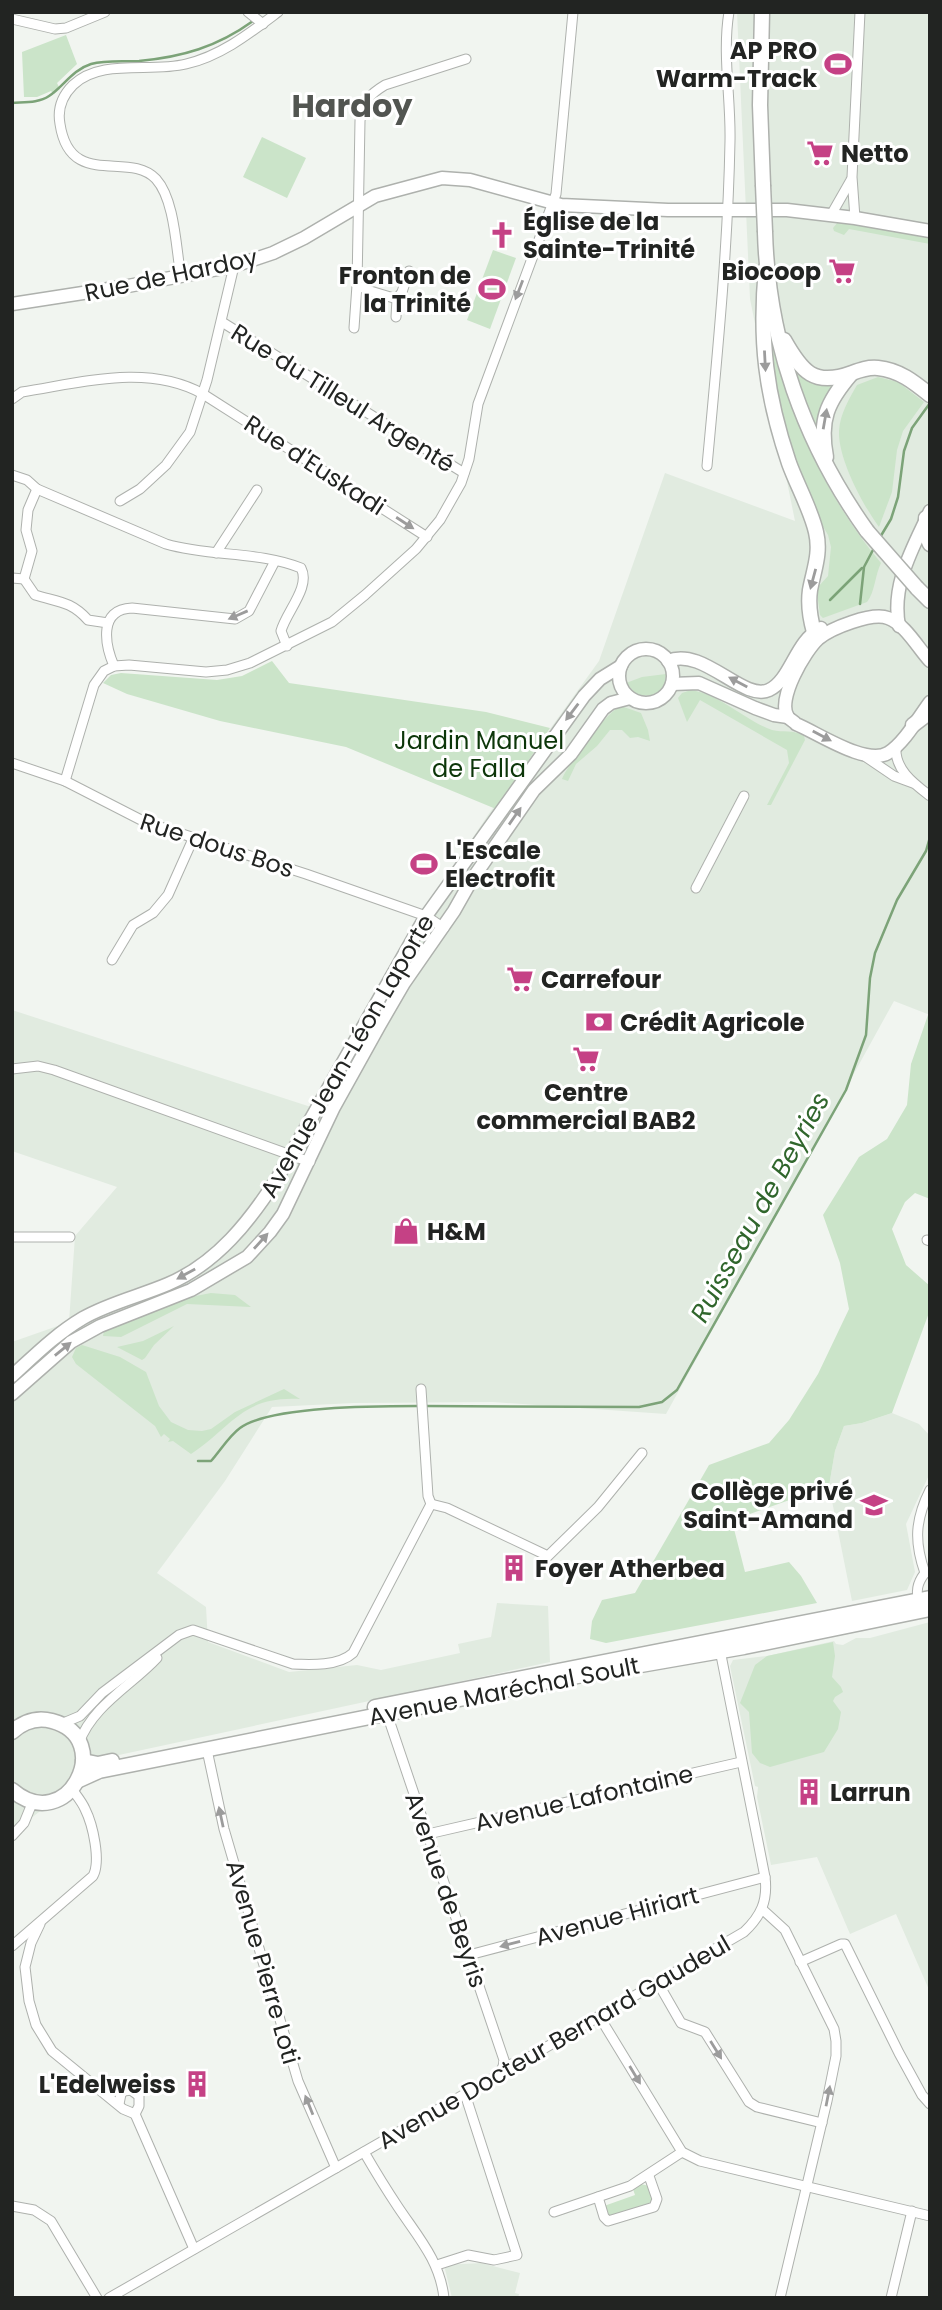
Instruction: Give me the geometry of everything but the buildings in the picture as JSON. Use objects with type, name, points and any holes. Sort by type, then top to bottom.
[{"type":"main road","points":[[762,12],[760,105],[766,268],[763,301],[765,371],[778,431],[816,531],[819,558],[810,592],[814,632]]},
{"type":"main road","points":[[766,268],[789,380],[811,438],[828,472],[867,531],[930,601]]},
{"type":"main road","points":[[776,325],[798,366],[809,374],[832,379],[860,369],[890,370],[906,377],[926,392]]},
{"type":"main road","points":[[828,472],[823,422],[832,397],[852,373]]},
{"type":"main road","points":[[929,515],[927,537],[930,544]]},
{"type":"main road","points":[[912,725],[930,712]]},
{"type":"main road","points":[[86,1754],[386,1709],[925,1604]]},
{"type":"main road","name":"Avenue Maréchal Soult","points":[[33,1801],[54,1801],[99,1771],[207,1750],[386,1709],[720,1650],[925,1604]]},
{"type":"main road","points":[[12,1732],[19,1724],[39,1720],[61,1724],[71,1731],[86,1754]]},
{"type":"main road","points":[[76,1785],[86,1754]]},
{"type":"main road","points":[[13,1791],[33,1801]]},
{"type":"street","points":[[12,19],[55,29],[66,28],[104,12]]},
{"type":"street","points":[[248,12],[263,24]]},
{"type":"street","points":[[181,277],[169,203],[162,186],[146,171],[93,165],[72,152],[65,143],[59,121],[63,97],[76,83],[94,72],[185,65],[226,49],[278,12]]},
{"type":"street","points":[[65,781],[94,685],[104,671],[114,666],[206,672],[227,670],[287,646],[332,622],[365,595],[427,537],[450,505],[469,458],[478,404],[517,293],[553,204],[573,12]]},
{"type":"street","points":[[708,466],[728,210],[730,101],[726,47],[729,12]]},
{"type":"street","points":[[855,218],[852,177],[860,12]]},
{"type":"street","points":[[354,328],[360,204],[360,121],[363,104],[375,91],[386,85],[466,59]]},
{"type":"street","points":[[831,215],[852,177]]},
{"type":"street","name":"Rue de Hardoy","points":[[12,304],[234,266],[273,253],[304,238],[375,196],[442,178],[456,178],[553,204],[659,210],[787,210],[930,231]]},
{"type":"street","points":[[120,501],[140,489],[180,448],[190,432],[222,322],[234,266]]},
{"type":"street","points":[[396,317],[397,299],[409,271]]},
{"type":"street","points":[[357,285],[397,299]]},
{"type":"street","name":"Rue du Tilleul Argenté","points":[[222,322],[464,472]]},
{"type":"street","name":"Rue d'Euskadi","points":[[12,399],[22,392],[136,377],[149,376],[171,380],[202,394],[427,537]]},
{"type":"street","points":[[12,475],[27,480],[37,489],[166,544],[187,550],[295,566],[304,572],[303,584],[282,626],[281,631],[287,646]]},
{"type":"street","points":[[37,489],[28,510],[26,530],[32,551],[24,579],[35,596],[70,603],[88,620],[108,623]]},
{"type":"street","points":[[216,553],[257,490]]},
{"type":"street","points":[[900,626],[898,592],[911,552],[929,515]]},
{"type":"street","points":[[114,666],[105,639],[108,623],[117,612],[124,608],[227,620],[243,616],[256,599],[275,561]]},
{"type":"street","points":[[12,578],[24,579]]},
{"type":"street","points":[[788,717],[786,697],[791,682],[806,654],[818,639],[866,618],[898,592]]},
{"type":"street","points":[[668,661],[675,658],[699,662],[743,685],[762,691],[769,690],[782,680],[790,664],[814,632],[845,619],[866,618],[894,621],[930,661]]},
{"type":"street","points":[[643,649],[657,652],[668,661],[672,669],[672,684],[665,695],[651,703],[630,698],[621,686],[621,666],[624,659],[643,649]]},
{"type":"street","name":"Avenue Jean-Léon Laporte","points":[[12,1376],[50,1341],[85,1317],[171,1283],[197,1268],[222,1249],[260,1207],[426,916],[584,696],[600,679],[621,666]]},
{"type":"street","points":[[672,684],[699,683],[755,708],[788,717],[796,724],[879,764],[894,776],[913,783]]},
{"type":"street","name":"Avenue Jean-Léon Laporte","points":[[12,1394],[59,1352],[86,1333],[191,1290],[247,1256],[283,1214],[356,1066],[404,983],[444,928],[471,881],[534,790],[571,754],[603,709],[611,703],[630,698]]},
{"type":"street","points":[[858,753],[884,755],[896,746],[930,702]]},
{"type":"street","points":[[896,746],[896,759],[913,783],[928,795]]},
{"type":"street","name":"Rue dous Bos","points":[[12,763],[65,781],[122,812],[193,839],[306,874],[426,916],[444,928]]},
{"type":"street","points":[[696,888],[744,796]]},
{"type":"street","points":[[112,960],[133,925],[153,913],[168,895],[193,839]]},
{"type":"street","points":[[12,1069],[38,1066],[54,1070],[310,1162]]},
{"type":"street","points":[[12,1237],[70,1237]]},
{"type":"street","points":[[61,1724],[80,1716],[92,1702],[179,1635],[193,1630],[293,1664],[308,1665],[348,1658],[431,1504],[428,1496],[421,1390]]},
{"type":"street","points":[[431,1504],[447,1508],[548,1556],[598,1507],[642,1453]]},
{"type":"street","points":[[925,1604],[918,1583],[928,1574],[917,1526],[930,1490]]},
{"type":"street","points":[[86,1754],[84,1730],[102,1708],[144,1672],[179,1635]]},
{"type":"street","points":[[720,1650],[765,1877],[767,1890],[762,1909],[785,1930],[834,2029],[836,2041],[822,2123],[780,2298]]},
{"type":"street","points":[[126,1676],[144,1672]]},
{"type":"street","points":[[92,1702],[102,1708]]},
{"type":"street","name":"Avenue de Beyris","points":[[386,1709],[504,2060],[503,2067]]},
{"type":"street","name":"Avenue Pierre Loti","points":[[207,1750],[224,1829],[298,2081],[336,2168]]},
{"type":"street","name":"Avenue Lafontaine","points":[[428,1834],[741,1762]]},
{"type":"street","points":[[12,1946],[93,1876],[97,1868],[86,1810],[76,1785]]},
{"type":"street","points":[[12,1836],[24,1823],[33,1801]]},
{"type":"street","name":"Avenue Hiriart","points":[[469,1955],[765,1877]]},
{"type":"street","name":"Avenue Docteur Bernard Gaudeul","points":[[109,2298],[498,2075],[503,2067],[518,2063],[744,1932],[754,1923],[762,1909]]},
{"type":"street","points":[[40,1924],[31,1943],[25,1967],[29,2001],[36,2025],[52,2050],[123,2109],[135,2114]]},
{"type":"street","points":[[800,1962],[845,1944],[905,2064],[930,2104]]},
{"type":"street","points":[[658,1983],[681,2022],[705,2032],[749,2102],[757,2107],[822,2123]]},
{"type":"street","points":[[599,2016],[682,2152],[700,2161],[930,2216]]},
{"type":"street","points":[[119,2104],[124,2091],[136,2092],[140,2100],[135,2114],[194,2249]]},
{"type":"street","points":[[437,2265],[468,2255],[494,2260],[517,2255],[465,2094]]},
{"type":"street","points":[[364,2152],[437,2265],[444,2298]]},
{"type":"street","points":[[554,2212],[630,2186],[682,2152]]},
{"type":"street","points":[[598,2197],[608,2221],[654,2207],[657,2199],[649,2176]]},
{"type":"street","points":[[12,2206],[34,2210],[51,2221],[97,2298]]},
{"type":"street","points":[[891,2298],[912,2211]]},
{"type":"shaded area","points":[[737,12],[930,12],[930,1015],[894,1001],[666,1414],[493,1402],[354,1403],[272,1407],[225,1481],[157,1573],[206,1607],[208,1642],[289,1672],[357,1665],[381,1670],[460,1653],[458,1644],[491,1637],[497,1603],[548,1606],[550,1662],[105,1758],[12,1833],[12,1342],[69,1322],[75,1236],[117,1187],[12,1151],[12,1010],[311,1107],[425,909],[488,815],[599,661],[665,473],[795,521],[750,299]]},
{"type":"shaded area","name":"Collège privé Saint-Amand","points":[[892,1413],[919,1424],[930,1436],[930,1473],[906,1524],[915,1572],[907,1590],[852,1601],[829,1486],[835,1451],[844,1426]]},
{"type":"shaded area","points":[[930,1622],[930,1992],[896,1914],[850,1934],[817,1857],[771,1865],[757,1797],[758,1787],[755,1786],[730,1666],[733,1660],[767,1656],[834,1641],[843,1645],[856,1638],[870,1638]]},
{"type":"shaded area","points":[[481,2263],[520,2273],[515,2293],[519,2294],[518,2298],[452,2298],[444,2265]]},
{"type":"green space","points":[[66,35],[77,64],[57,83],[60,89],[54,94],[51,91],[37,97],[24,97],[22,52]]},
{"type":"green space","points":[[262,137],[306,158],[287,198],[243,177]]},
{"type":"green space","points":[[838,222],[930,236],[930,244],[849,229],[844,235],[834,231],[833,228]]},
{"type":"green space","name":"Fronton de la Trinité","points":[[493,250],[516,258],[490,329],[467,320]]},
{"type":"green space","points":[[767,320],[785,385],[809,448],[841,508],[881,563],[867,602],[823,618],[820,615],[817,593],[818,587],[828,576],[831,547],[792,453],[774,394]]},
{"type":"green space","points":[[791,362],[836,383],[818,436]]},
{"type":"green space","points":[[878,377],[898,382],[924,402],[903,431],[897,450],[892,492],[879,527],[847,468],[839,431],[843,413],[857,385]]},
{"type":"green space","name":"Jardin Manuel de Falla","points":[[272,661],[289,683],[486,712],[550,728],[496,809],[346,747],[220,721],[127,694],[103,683],[111,675],[121,673],[217,680],[242,676]]},
{"type":"green space","points":[[666,674],[664,688],[653,696],[637,695],[626,683],[642,677]]},
{"type":"green space","points":[[691,690],[702,692],[722,702],[762,726],[804,736],[805,740],[771,805],[767,805],[789,763],[787,750],[700,700],[687,722],[678,698],[682,693]]},
{"type":"green space","points":[[621,706],[641,713],[650,741],[638,737],[630,738],[622,730],[610,730],[597,746],[576,764],[568,781],[562,779],[588,739],[614,710]]},
{"type":"green space","points":[[928,1015],[930,1199],[915,1193],[905,1202],[892,1229],[906,1265],[930,1286],[930,1310],[892,1413],[844,1426],[835,1451],[829,1486],[744,1516],[734,1529],[745,1572],[789,1562],[817,1603],[606,1643],[590,1639],[592,1621],[602,1600],[635,1593],[709,1465],[769,1443],[789,1420],[818,1374],[849,1309],[840,1263],[823,1215],[859,1157],[887,1139],[907,1105],[911,1064]]},
{"type":"green space","points":[[211,1293],[235,1295],[251,1307],[187,1304],[121,1337],[103,1336],[104,1331],[156,1309]]},
{"type":"green space","points":[[174,1326],[142,1360],[117,1347],[143,1341]]},
{"type":"green space","points":[[82,1345],[120,1357],[146,1372],[159,1406],[171,1422],[188,1430],[211,1429],[235,1412],[284,1389],[300,1399],[280,1399],[251,1408],[191,1454],[173,1441],[168,1442],[170,1439],[164,1434],[161,1437],[155,1426],[76,1364],[72,1357],[76,1348]]},
{"type":"green space","points":[[833,1642],[835,1656],[832,1677],[843,1692],[833,1701],[841,1712],[838,1729],[824,1752],[770,1767],[760,1763],[752,1753],[749,1712],[740,1703],[755,1665],[767,1656]]},
{"type":"green space","points":[[641,2184],[649,2186],[654,2196],[651,2203],[609,2219],[604,2206],[635,2195],[633,2189]]},
{"type":"waterway","points":[[12,103],[45,98],[73,74],[91,64],[170,57],[226,38],[253,21]]},
{"type":"waterway","name":"Ruisseau de Beyries","points":[[879,539],[891,519],[898,497],[904,451],[912,428],[930,403]]},
{"type":"waterway","name":"Ruisseau de Beyries","points":[[860,604],[864,567],[874,548]]},
{"type":"waterway","points":[[830,600],[862,568]]},
{"type":"waterway","name":"Ruisseau de Beyries","points":[[425,1406],[639,1407],[662,1402],[677,1390],[846,1090],[866,1035],[870,978],[875,953],[897,900],[926,851],[930,837]]},
{"type":"waterway","points":[[198,1461],[211,1461],[240,1428],[275,1415],[325,1409],[418,1406]]},
{"type":"place","name":"AP PRO Warm-Track","points":[[838,64]]},
{"type":"place","name":"Netto","points":[[820,153]]},
{"type":"place","name":"Église de la Sainte-Trinité","points":[[502,235]]},
{"type":"place","name":"Biocoop","points":[[842,271]]},
{"type":"place","name":"Fronton de la Trinité","points":[[492,289]]},
{"type":"place","name":"L'Escale Electrofit","points":[[424,864]]},
{"type":"place","name":"Carrefour","points":[[520,979]]},
{"type":"place","name":"Crédit Agricole","points":[[599,1022]]},
{"type":"place","name":"Centre commercial BAB2","points":[[586,1059]]},
{"type":"place","name":"H&M","points":[[406,1231]]},
{"type":"place","name":"Collège privé Saint-Amand","points":[[874,1505]]},
{"type":"place","name":"Foyer Atherbea","points":[[514,1568]]},
{"type":"place","name":"Larrun","points":[[809,1792]]},
{"type":"place","name":"L'Edelweiss","points":[[197,2084]]},
{"type":"district","name":"Hardoy","points":[[352,105]]}]
